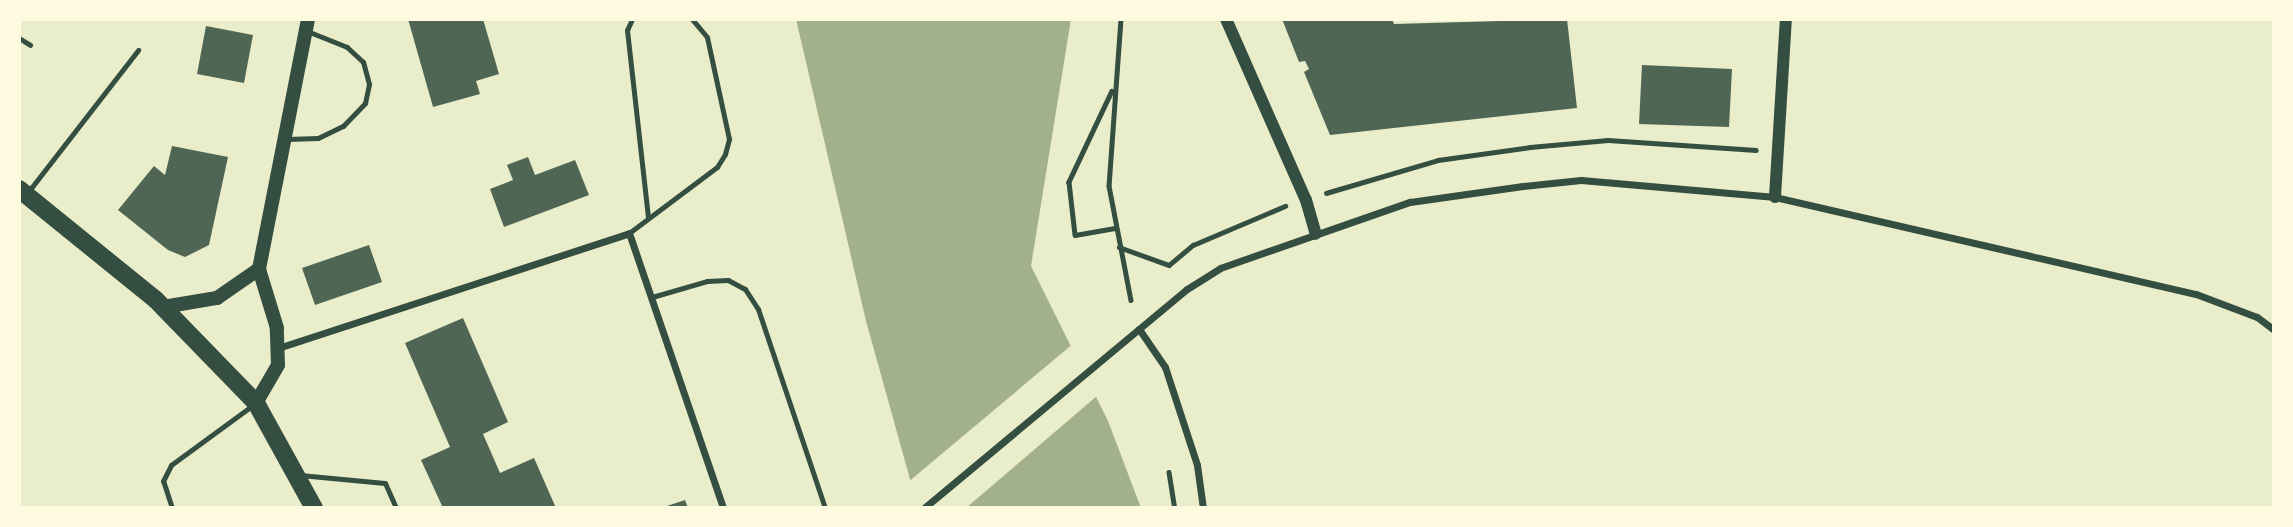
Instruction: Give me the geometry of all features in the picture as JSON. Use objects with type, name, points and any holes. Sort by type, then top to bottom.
[{"type":"main road","points":[[256,403],[278,365],[277,328],[259,269],[307,25]]},
{"type":"main road","points":[[23,192],[163,307],[256,403],[298,474],[314,508]]},
{"type":"main road","points":[[163,307],[217,298],[259,269]]},
{"type":"street","points":[[1226,19],[1306,200],[1316,234]]},
{"type":"street","points":[[1774,197],[1786,19]]},
{"type":"street","points":[[924,508],[1139,329],[1220,268],[1410,201],[1581,180],[1774,197],[2196,294],[2262,321],[2274,330]]},
{"type":"street","points":[[278,348],[629,233],[723,508]]},
{"type":"street","points":[[1139,329],[1170,380],[1197,465],[1203,508]]},
{"type":"lane","points":[[632,19],[627,30],[648,217]]},
{"type":"lane","points":[[629,233],[717,167],[729,139],[707,37],[692,19]]},
{"type":"lane","points":[[284,139],[318,138],[343,126],[365,103],[367,94],[363,62],[347,47],[307,25]]},
{"type":"lane","points":[[19,37],[30,45]]},
{"type":"lane","points":[[23,192],[138,50]]},
{"type":"lane","points":[[652,297],[707,281],[728,280],[745,289],[758,309],[825,508]]},
{"type":"lane","points":[[172,508],[163,481],[171,465],[256,403]]},
{"type":"lane","points":[[298,474],[385,483],[396,508]]},
{"type":"path","points":[[1121,19],[1114,87],[1109,186],[1114,228],[1131,300]]},
{"type":"path","points":[[1114,87],[1069,182],[1075,235],[1114,228]]},
{"type":"path","points":[[1119,247],[1169,265]]},
{"type":"path","points":[[1169,472],[1175,508]]},
{"type":"shaded area","points":[[796,19],[1071,19],[1031,266],[1108,421],[1141,508],[918,508],[866,321]]},
{"type":"pier","points":[[1074,343],[1098,395],[966,508],[914,508],[907,483]]},
{"type":"building","points":[[408,19],[483,19],[499,74],[476,81],[480,94],[433,107]]},
{"type":"building","points":[[1282,19],[1392,19],[1394,24],[1567,19],[1577,108],[1330,135],[1304,72],[1309,69],[1305,61],[1299,62]]},
{"type":"building","points":[[206,26],[253,35],[244,83],[197,74]]},
{"type":"building","points":[[1642,65],[1732,69],[1729,127],[1639,124]]},
{"type":"building","points":[[172,146],[228,157],[209,245],[185,257],[168,250],[118,210],[154,166],[165,175]]},
{"type":"building","points":[[528,157],[535,175],[575,160],[589,195],[504,227],[490,189],[513,180],[507,165]]},
{"type":"building","points":[[369,245],[382,282],[315,305],[302,268]]},
{"type":"building","points":[[463,318],[508,422],[483,434],[500,473],[534,458],[556,508],[443,508],[421,460],[450,447],[405,343]]},
{"type":"building","points":[[685,500],[688,508],[664,508],[664,507]]}]
